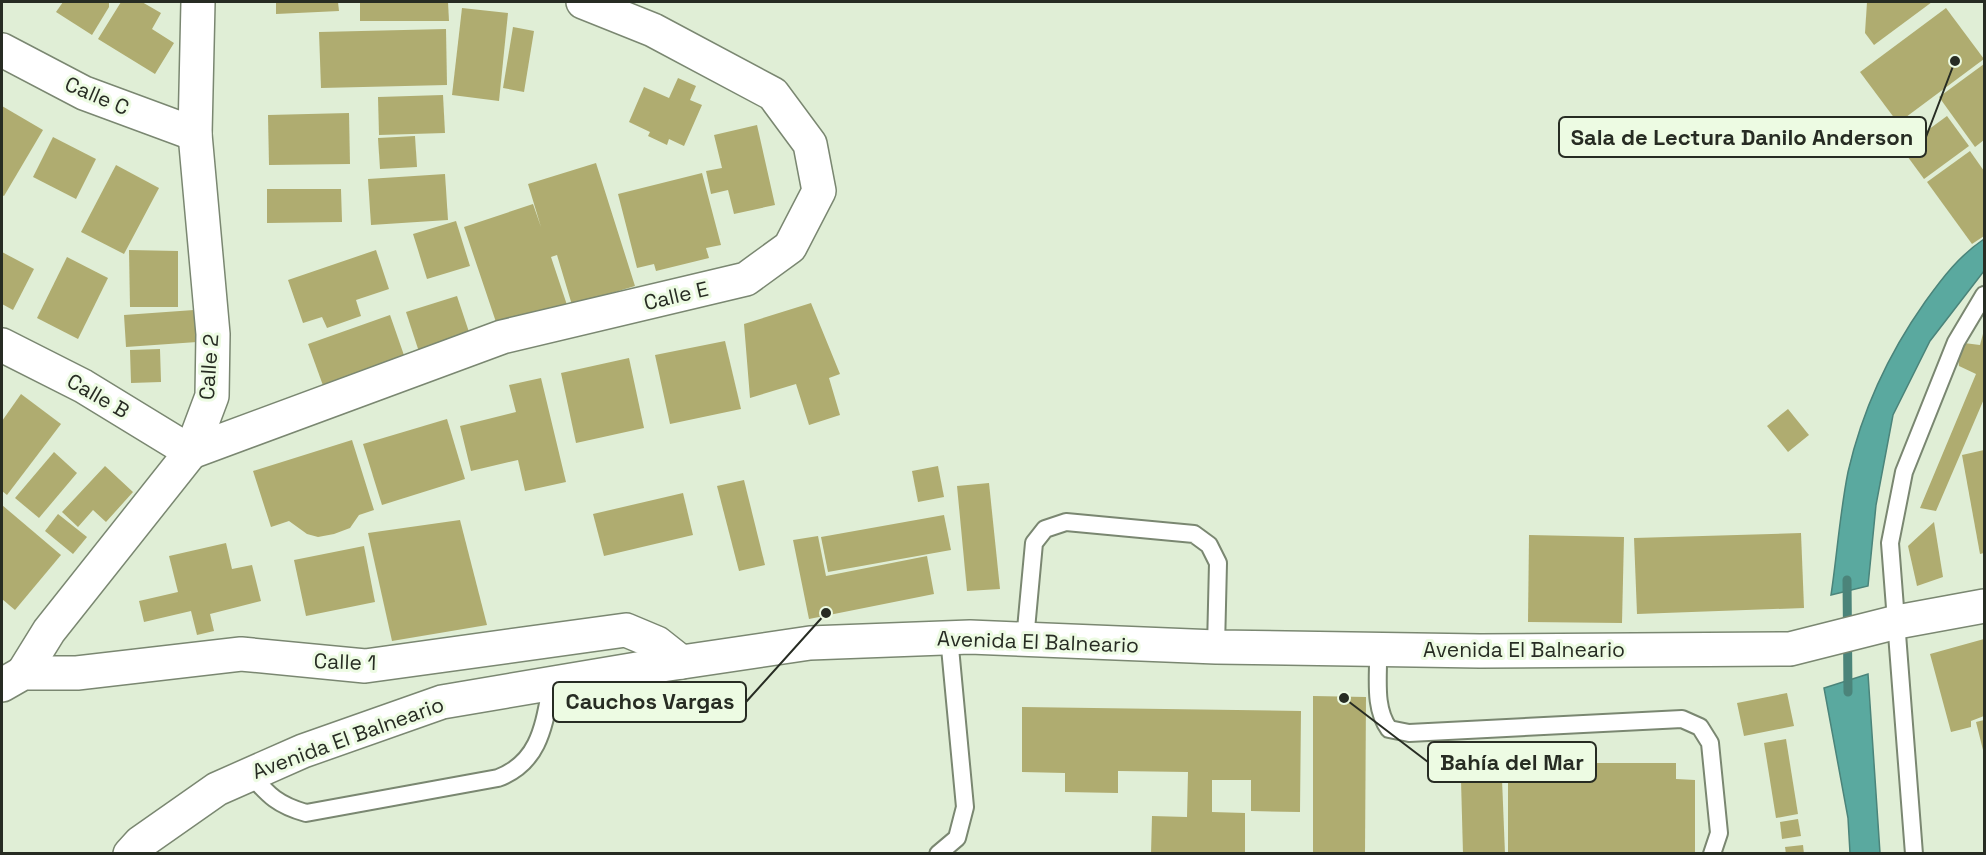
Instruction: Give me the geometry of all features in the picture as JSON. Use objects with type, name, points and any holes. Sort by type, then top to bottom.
[{"type":"street","name":"Calle 2","points":[[12,679],[191,452],[212,396],[213,334],[195,134],[198,2]]},
{"type":"street","name":"Calle E","points":[[191,452],[502,337],[746,279],[790,247],[819,191],[810,144],[773,94],[653,30],[583,2]]},
{"type":"street","name":"Calle C","points":[[2,50],[84,93],[195,134]]},
{"type":"street","name":"Calle B","points":[[2,345],[83,386],[191,452]]},
{"type":"street","name":"Avenida El Balneario","points":[[130,854],[140,843],[217,789],[303,751],[442,702],[810,643],[950,637],[1216,648],[1790,650],[1885,625],[1984,606]]},
{"type":"street","name":"Calle 1","points":[[12,679],[241,654],[365,666],[626,630],[657,643],[681,662]]},
{"type":"lane","points":[[1914,854],[1885,625],[1890,543],[1904,472],[1956,342],[1984,295]]},
{"type":"lane","points":[[1024,640],[1034,543],[1045,529],[1066,522],[1194,534],[1209,545],[1218,563],[1216,648]]},
{"type":"lane","points":[[938,854],[957,838],[965,807],[950,637]]},
{"type":"lane","points":[[1378,649],[1379,705],[1381,718],[1389,729],[1409,733],[1682,720],[1700,727],[1710,742],[1719,832],[1712,854]]},
{"type":"lane","points":[[250,774],[267,794],[284,806],[306,813],[498,778],[518,768],[535,750],[552,683]]},
{"type":"water","points":[[1984,239],[1984,271],[1930,341],[1893,415],[1876,505],[1868,586],[1831,595],[1848,472],[1861,427],[1878,383],[1912,321],[1932,293],[1959,260]]},
{"type":"water","points":[[1868,674],[1880,853],[1850,853],[1848,818],[1824,688]]},
{"type":"building","points":[[63,2],[109,2],[109,7],[92,35],[56,12]]},
{"type":"building","points":[[121,2],[142,2],[161,13],[152,29],[174,43],[155,74],[98,39]]},
{"type":"building","points":[[276,2],[338,2],[339,11],[276,14]]},
{"type":"building","points":[[360,2],[448,2],[449,21],[360,21]]},
{"type":"building","points":[[1867,2],[1932,2],[1874,45],[1865,33]]},
{"type":"building","points":[[462,8],[508,13],[499,101],[452,95]]},
{"type":"building","points":[[1946,8],[1984,59],[1898,123],[1860,72]]},
{"type":"building","points":[[513,27],[534,31],[524,92],[503,88]]},
{"type":"building","points":[[446,29],[447,85],[321,88],[319,32]]},
{"type":"building","points":[[1984,64],[1984,140],[1975,147],[1939,97]]},
{"type":"building","points":[[678,78],[696,86],[690,100],[702,105],[684,146],[669,139],[667,145],[648,136],[650,132],[629,122],[644,87],[669,98]]},
{"type":"building","points":[[443,95],[445,133],[379,135],[378,97]]},
{"type":"building","points":[[2,106],[43,130],[4,196],[2,195]]},
{"type":"building","points":[[349,113],[350,164],[269,165],[268,115]]},
{"type":"building","points":[[1947,116],[1969,146],[1924,179],[1902,149]]},
{"type":"building","points":[[757,125],[775,205],[734,214],[728,190],[711,194],[706,171],[722,168],[714,135]]},
{"type":"building","points":[[415,136],[417,167],[380,169],[378,138]]},
{"type":"building","points":[[53,137],[96,159],[76,199],[33,177]]},
{"type":"building","points":[[1970,151],[1984,171],[1984,236],[1972,244],[1927,182]]},
{"type":"building","points":[[596,163],[635,286],[572,305],[557,255],[551,257],[567,305],[498,328],[464,227],[533,204],[541,227],[528,184]]},
{"type":"building","points":[[116,165],[159,188],[124,254],[81,232]]},
{"type":"building","points":[[702,173],[721,245],[706,248],[709,258],[656,271],[654,264],[637,268],[618,194]]},
{"type":"building","points":[[445,174],[448,220],[371,225],[368,179]]},
{"type":"building","points":[[267,189],[341,189],[342,222],[267,223]]},
{"type":"building","points":[[456,221],[470,266],[427,279],[413,234]]},
{"type":"building","points":[[129,250],[178,251],[178,307],[130,307]]},
{"type":"building","points":[[376,250],[389,289],[356,300],[361,316],[327,328],[322,317],[303,323],[288,280]]},
{"type":"building","points":[[2,252],[34,269],[13,310],[2,304]]},
{"type":"building","points":[[67,257],[108,278],[78,339],[37,318]]},
{"type":"building","points":[[457,296],[473,344],[422,361],[406,312]]},
{"type":"building","points":[[811,303],[840,374],[829,378],[840,415],[809,425],[796,384],[750,398],[744,324]]},
{"type":"building","points":[[194,310],[197,342],[126,347],[124,315]]},
{"type":"building","points":[[390,315],[406,361],[325,391],[308,344]]},
{"type":"building","points":[[1984,330],[1984,399],[1936,511],[1920,508],[1976,374],[1959,366],[1956,342],[1980,345]]},
{"type":"building","points":[[725,341],[741,409],[670,424],[655,355]]},
{"type":"building","points":[[160,349],[161,382],[131,383],[130,350]]},
{"type":"building","points":[[629,358],[644,428],[576,443],[561,373]]},
{"type":"building","points":[[541,378],[566,482],[525,491],[518,460],[471,471],[460,426],[516,412],[509,385]]},
{"type":"building","points":[[21,394],[61,424],[7,495],[2,491],[2,421]]},
{"type":"building","points":[[1788,409],[1809,435],[1788,452],[1767,426]]},
{"type":"building","points":[[447,419],[465,479],[382,505],[363,444]]},
{"type":"building","points":[[352,440],[374,510],[359,515],[350,528],[318,537],[307,534],[289,521],[271,527],[253,471]]},
{"type":"building","points":[[1984,450],[1984,553],[1980,554],[1962,455]]},
{"type":"building","points":[[54,452],[77,473],[39,518],[15,498]]},
{"type":"building","points":[[105,466],[133,492],[106,522],[93,510],[78,527],[62,512]]},
{"type":"building","points":[[938,466],[944,497],[918,502],[912,471]]},
{"type":"building","points":[[744,480],[765,565],[739,571],[717,486]]},
{"type":"building","points":[[989,483],[1000,589],[967,591],[957,486]]},
{"type":"building","points":[[683,493],[693,535],[604,556],[593,514]]},
{"type":"building","points":[[2,505],[61,555],[15,610],[2,599]]},
{"type":"building","points":[[58,514],[87,537],[73,554],[45,531]]},
{"type":"building","points":[[944,515],[951,550],[828,572],[821,537]]},
{"type":"building","points":[[460,520],[487,625],[392,641],[368,533]]},
{"type":"building","points":[[1934,522],[1943,577],[1917,586],[1908,546]]},
{"type":"building","points":[[1801,533],[1804,608],[1637,614],[1634,538]]},
{"type":"building","points":[[1529,535],[1624,537],[1622,623],[1528,622]]},
{"type":"building","points":[[818,536],[826,576],[927,556],[934,594],[809,619],[793,540]]},
{"type":"building","points":[[226,543],[232,569],[252,565],[261,601],[210,614],[214,631],[197,635],[191,611],[144,622],[139,601],[178,592],[169,556]]},
{"type":"building","points":[[364,546],[375,602],[306,616],[294,560]]},
{"type":"building","points":[[1984,639],[1984,716],[1971,721],[1971,727],[1951,732],[1930,654]]},
{"type":"building","points":[[1787,693],[1794,726],[1744,736],[1737,703]]},
{"type":"building","points":[[1313,696],[1366,697],[1365,854],[1313,854]]},
{"type":"building","points":[[1022,707],[1301,711],[1300,812],[1251,811],[1251,780],[1212,780],[1212,812],[1245,813],[1245,854],[1151,854],[1152,816],[1187,817],[1188,772],[1118,771],[1118,793],[1065,792],[1065,773],[1022,772]]},
{"type":"building","points":[[1984,720],[1984,754],[1976,722]]},
{"type":"building","points":[[1786,739],[1798,814],[1776,818],[1764,743]]},
{"type":"building","points":[[1508,763],[1676,763],[1676,779],[1695,780],[1695,854],[1508,854]]},
{"type":"building","points":[[1502,779],[1505,854],[1463,854],[1461,780]]},
{"type":"building","points":[[1798,819],[1801,836],[1782,839],[1780,822]]},
{"type":"building","points":[[1803,845],[1804,854],[1786,854],[1785,847]]},
{"type":"waterway","points":[[1847,580],[1848,692]]},
{"type":"place","name":"Sala de Lectura Danilo Anderson","points":[[1955,61]]},
{"type":"place","name":"Cauchos Vargas","points":[[826,613]]},
{"type":"place","name":"Bahía del Mar","points":[[1344,698]]}]
